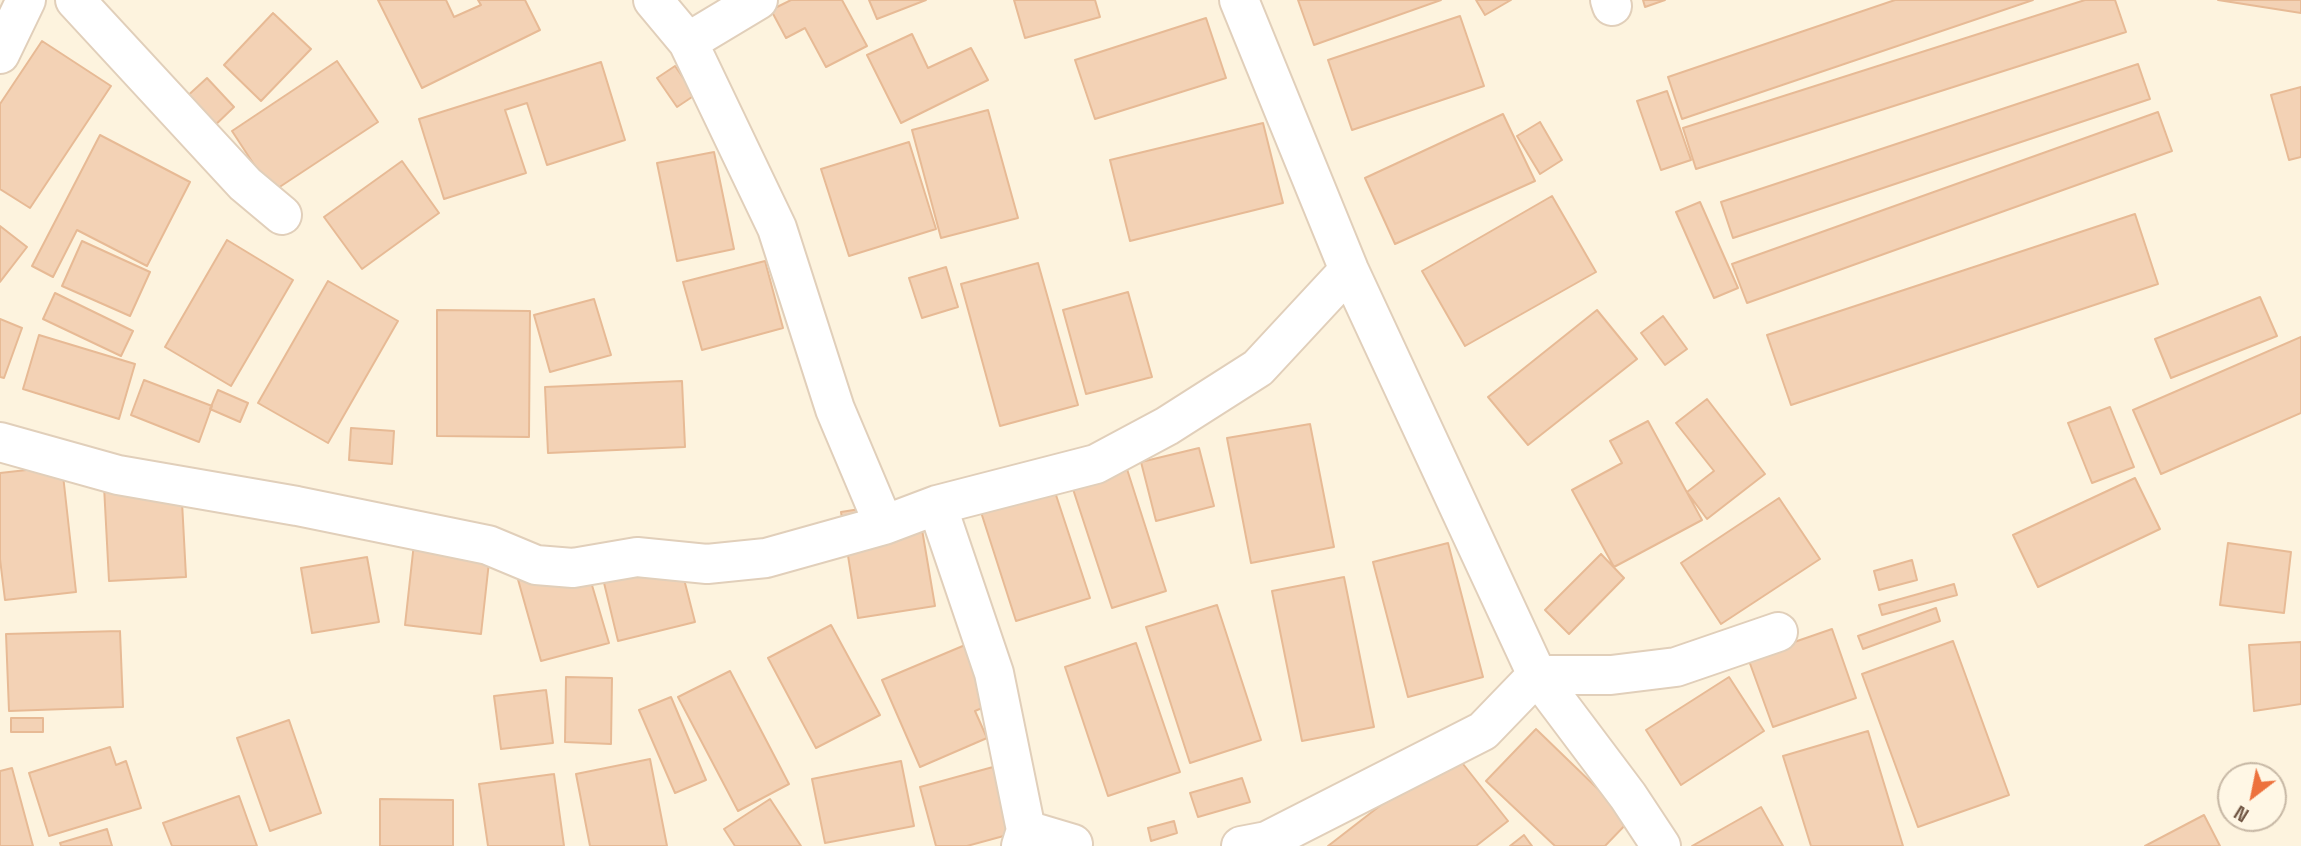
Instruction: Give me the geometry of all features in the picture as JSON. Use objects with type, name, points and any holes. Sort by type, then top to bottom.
[{"type":"street","points":[[0,54],[26,0]]},
{"type":"street","points":[[75,0],[245,184],[282,215]]},
{"type":"street","points":[[653,0],[688,42],[777,228],[835,409],[884,525]]},
{"type":"street","points":[[688,42],[758,0]]},
{"type":"street","points":[[1239,0],[1349,271],[1537,675],[1628,796],[1661,846]]},
{"type":"street","points":[[0,442],[118,475],[297,506],[488,545],[536,565],[573,568],[637,557],[707,564],[766,558],[884,525],[937,505],[1096,464],[1167,426],[1258,368],[1349,271]]},
{"type":"street","points":[[937,505],[994,673],[1024,838],[1075,845]]},
{"type":"street","points":[[1241,846],[1267,841],[1483,731],[1537,675],[1611,675],[1676,667],[1778,632]]},
{"type":"building","points":[[378,0],[446,0],[454,17],[481,5],[478,0],[525,0],[540,30],[422,88]]},
{"type":"building","points":[[791,0],[842,0],[867,46],[826,67],[805,28],[786,38],[771,10]]},
{"type":"building","points":[[869,0],[926,0],[877,19]]},
{"type":"building","points":[[1014,0],[1095,0],[1100,17],[1025,38]]},
{"type":"building","points":[[1298,0],[1441,0],[1314,45]]},
{"type":"building","points":[[1476,0],[1511,0],[1485,15]]},
{"type":"building","points":[[1643,0],[1665,0],[1645,7]]},
{"type":"building","points":[[1895,0],[2033,0],[1682,119],[1668,77]]},
{"type":"building","points":[[2085,0],[2115,0],[2126,32],[1696,169],[1683,128]]},
{"type":"building","points":[[2218,0],[2301,0],[2301,13]]},
{"type":"building","points":[[273,13],[311,49],[261,101],[224,65]]},
{"type":"building","points":[[1460,16],[1484,86],[1352,130],[1328,60]]},
{"type":"building","points":[[1206,18],[1226,78],[1095,119],[1075,60]]},
{"type":"building","points":[[912,34],[928,68],[971,48],[988,80],[901,123],[867,55]]},
{"type":"building","points":[[42,41],[111,86],[30,208],[0,189],[0,104]]},
{"type":"building","points":[[337,61],[378,122],[272,192],[232,131]]},
{"type":"building","points":[[601,62],[625,140],[547,165],[527,103],[505,110],[526,173],[444,199],[419,119]]},
{"type":"building","points":[[2138,64],[2150,99],[1733,238],[1721,202]]},
{"type":"building","points":[[675,66],[695,95],[677,107],[657,78]]},
{"type":"building","points":[[207,78],[234,107],[210,130],[183,100]]},
{"type":"building","points":[[2301,87],[2301,157],[2289,160],[2271,95]]},
{"type":"building","points":[[1667,91],[1691,160],[1661,170],[1637,101]]},
{"type":"building","points":[[988,110],[1018,218],[941,238],[912,130]]},
{"type":"building","points":[[2158,112],[2172,151],[1747,303],[1732,264]]},
{"type":"building","points":[[1503,114],[1535,181],[1395,244],[1365,178]]},
{"type":"building","points":[[1540,122],[1562,160],[1540,174],[1517,136]]},
{"type":"building","points":[[1263,123],[1283,203],[1130,241],[1110,160]]},
{"type":"building","points":[[100,135],[190,182],[147,266],[77,230],[53,277],[32,266]]},
{"type":"building","points":[[909,142],[936,229],[849,256],[821,169]]},
{"type":"building","points":[[714,152],[734,249],[677,261],[657,163]]},
{"type":"building","points":[[402,161],[439,213],[362,269],[324,217]]},
{"type":"building","points":[[1552,196],[1596,272],[1465,346],[1422,271]]},
{"type":"building","points":[[1700,202],[1738,288],[1714,298],[1676,212]]},
{"type":"building","points":[[2135,214],[2158,284],[1791,405],[1767,335]]},
{"type":"building","points":[[0,226],[27,247],[0,282]]},
{"type":"building","points":[[227,240],[293,280],[231,386],[165,347]]},
{"type":"building","points":[[82,241],[150,272],[130,316],[62,286]]},
{"type":"building","points":[[765,261],[783,328],[702,350],[683,282]]},
{"type":"building","points":[[1038,263],[1078,405],[1000,426],[961,284]]},
{"type":"building","points":[[946,267],[958,307],[922,318],[909,278]]},
{"type":"building","points":[[328,281],[398,321],[328,443],[258,403]]},
{"type":"building","points":[[1128,292],[1152,377],[1086,394],[1063,310]]},
{"type":"building","points":[[55,293],[133,331],[121,356],[43,319]]},
{"type":"building","points":[[2260,297],[2277,336],[2171,378],[2155,339]]},
{"type":"building","points":[[594,299],[611,355],[550,372],[534,315]]},
{"type":"building","points":[[437,310],[530,311],[529,437],[437,436]]},
{"type":"building","points":[[1597,310],[1637,359],[1528,445],[1488,397]]},
{"type":"building","points":[[1663,316],[1687,349],[1665,365],[1641,333]]},
{"type":"building","points":[[0,319],[22,328],[4,378],[0,377]]},
{"type":"building","points":[[39,335],[135,364],[119,419],[23,389]]},
{"type":"building","points":[[2301,337],[2301,413],[2161,474],[2133,410]]},
{"type":"building","points":[[144,380],[212,406],[199,442],[131,415]]},
{"type":"building","points":[[682,381],[685,447],[548,453],[545,387]]},
{"type":"building","points":[[218,390],[248,403],[240,422],[210,409]]},
{"type":"building","points":[[1707,399],[1765,474],[1707,519],[1687,492],[1714,471],[1676,423]]},
{"type":"building","points":[[2110,407],[2134,467],[2092,483],[2068,423]]},
{"type":"building","points":[[1648,421],[1702,520],[1614,567],[1572,490],[1622,463],[1610,441]]},
{"type":"building","points":[[1310,424],[1334,547],[1251,563],[1227,438]]},
{"type":"building","points":[[351,428],[394,431],[392,464],[349,460]]},
{"type":"building","points":[[1199,448],[1214,506],[1156,521],[1141,462]]},
{"type":"building","points":[[62,466],[76,592],[5,600],[0,559],[0,473]]},
{"type":"building","points":[[1126,466],[1166,591],[1112,608],[1071,483]]},
{"type":"building","points":[[2135,478],[2160,529],[2038,587],[2013,535]]},
{"type":"building","points":[[181,483],[186,577],[109,581],[104,486]]},
{"type":"building","points":[[1053,486],[1090,598],[1016,621],[980,509]]},
{"type":"building","points":[[1779,498],[1820,559],[1721,624],[1681,563]]},
{"type":"building","points":[[917,500],[935,606],[858,618],[841,512]]},
{"type":"building","points":[[416,525],[492,535],[481,634],[405,625]]},
{"type":"building","points":[[1448,543],[1483,677],[1408,697],[1373,562]]},
{"type":"building","points":[[2228,543],[2291,552],[2284,613],[2220,605]]},
{"type":"building","points":[[675,544],[695,622],[618,641],[599,562]]},
{"type":"building","points":[[1601,554],[1624,578],[1569,634],[1545,610]]},
{"type":"building","points":[[367,557],[379,622],[312,633],[301,568]]},
{"type":"building","points":[[584,558],[609,643],[541,661],[517,576]]},
{"type":"building","points":[[1912,560],[1917,580],[1879,590],[1874,571]]},
{"type":"building","points":[[1344,577],[1374,727],[1302,741],[1272,591]]},
{"type":"building","points":[[1954,584],[1957,595],[1882,615],[1879,605]]},
{"type":"building","points":[[1217,605],[1261,740],[1190,763],[1146,627]]},
{"type":"building","points":[[1936,608],[1940,621],[1863,649],[1858,636]]},
{"type":"building","points":[[831,625],[880,715],[816,748],[768,658]]},
{"type":"building","points":[[1832,629],[1856,698],[1773,727],[1748,658]]},
{"type":"building","points":[[120,631],[123,707],[9,711],[6,634]]},
{"type":"building","points":[[977,640],[1003,699],[975,711],[987,738],[920,767],[882,680]]},
{"type":"building","points":[[1953,641],[2009,795],[1918,827],[1862,674]]},
{"type":"building","points":[[2301,642],[2301,704],[2254,711],[2249,645]]},
{"type":"building","points":[[1136,643],[1180,772],[1108,796],[1065,667]]},
{"type":"building","points":[[730,671],[789,784],[738,811],[678,697]]},
{"type":"building","points":[[566,677],[612,678],[611,744],[565,742]]},
{"type":"building","points":[[1729,677],[1764,731],[1681,785],[1646,730]]},
{"type":"building","points":[[546,690],[553,743],[501,749],[494,696]]},
{"type":"building","points":[[671,697],[706,780],[675,793],[639,710]]},
{"type":"building","points":[[11,718],[43,718],[43,732],[11,732]]},
{"type":"building","points":[[289,720],[321,813],[270,831],[237,738]]},
{"type":"building","points":[[1536,729],[1630,820],[1605,846],[1555,846],[1486,781]]},
{"type":"building","points":[[1868,731],[1903,846],[1811,846],[1783,756]]},
{"type":"building","points":[[110,747],[116,765],[126,761],[141,808],[49,836],[29,773]]},
{"type":"building","points":[[1452,750],[1508,821],[1476,846],[1328,846]]},
{"type":"building","points":[[650,759],[667,846],[590,846],[576,774]]},
{"type":"building","points":[[901,761],[914,826],[825,843],[812,779]]},
{"type":"building","points":[[993,767],[1011,834],[967,846],[936,846],[920,787]]},
{"type":"building","points":[[12,768],[33,846],[0,846],[0,771]]},
{"type":"building","points":[[554,774],[564,846],[488,846],[479,784]]},
{"type":"building","points":[[1242,778],[1250,802],[1198,817],[1190,793]]},
{"type":"building","points":[[239,796],[257,846],[172,846],[163,823]]},
{"type":"building","points":[[380,799],[453,800],[453,846],[380,846]]},
{"type":"building","points":[[770,799],[801,846],[735,846],[724,829]]},
{"type":"building","points":[[1761,807],[1783,846],[1692,846]]},
{"type":"building","points":[[2204,815],[2220,846],[2145,846]]},
{"type":"building","points":[[1174,821],[1177,833],[1151,841],[1148,828]]},
{"type":"building","points":[[107,829],[112,846],[61,846],[60,843]]},
{"type":"building","points":[[1524,835],[1532,846],[1510,846]]}]
